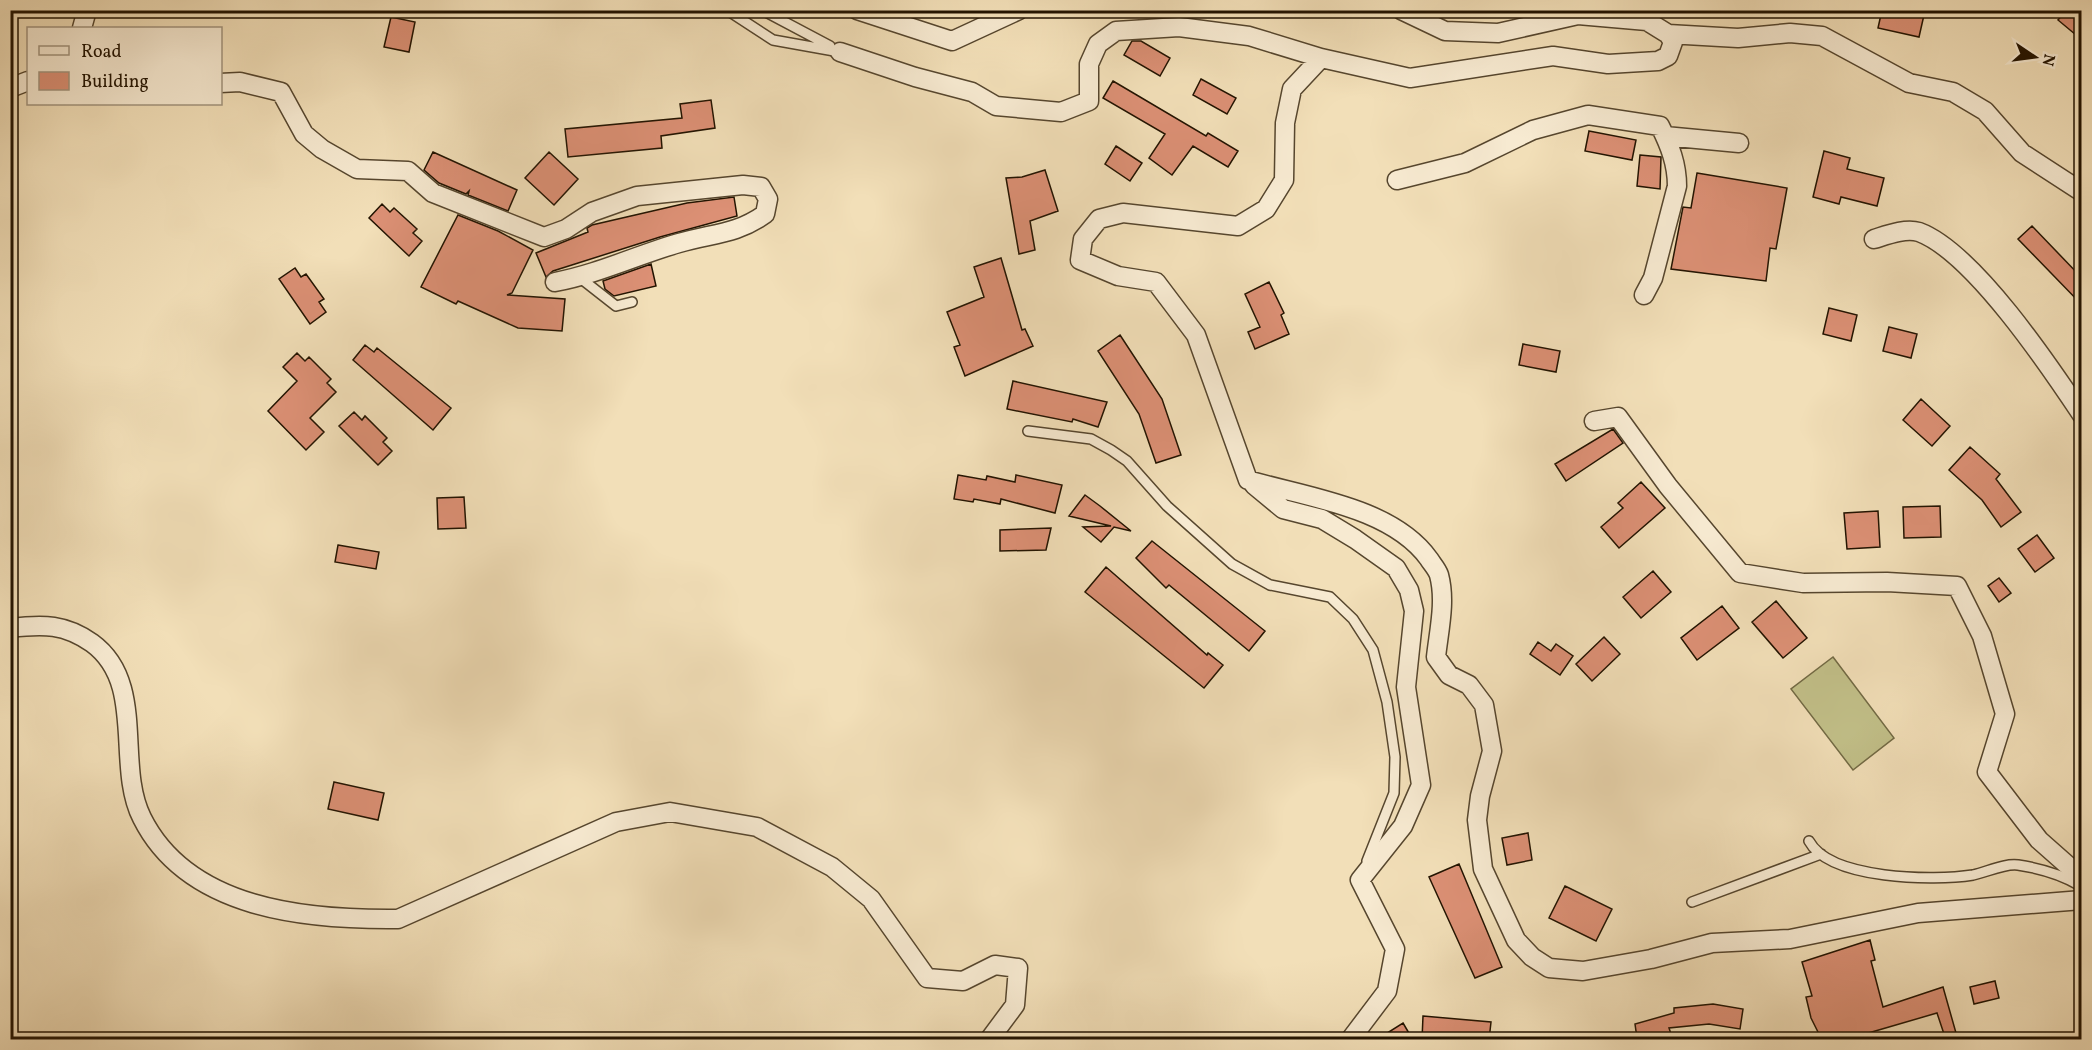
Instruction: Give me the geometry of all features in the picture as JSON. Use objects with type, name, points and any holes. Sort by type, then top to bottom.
[{"type":"street","points":[[82,27],[87,10]]},
{"type":"street","points":[[857,10],[952,41],[1019,10]]},
{"type":"street","points":[[840,51],[915,77],[972,92],[996,106],[1061,112],[1089,101],[1089,64],[1098,44],[1116,31],[1179,27],[1249,36],[1321,58],[1410,78],[1553,56],[1608,64],[1658,61],[1668,56],[1673,42],[1668,34],[1647,21],[1578,15],[1498,33],[1445,31],[1401,10]]},
{"type":"street","points":[[1668,34],[1738,38],[1790,33],[1822,36],[1909,83],[1953,92],[1985,111],[2022,153],[2082,192]]},
{"type":"street","points":[[1321,58],[1292,89],[1285,123],[1284,180],[1266,209],[1238,226],[1123,213],[1100,219],[1083,239],[1080,260],[1118,276],[1156,282],[1196,335],[1248,480],[1283,509],[1322,519],[1396,568],[1408,590],[1414,611],[1406,687],[1421,785],[1403,826],[1360,880],[1395,948],[1387,991],[1350,1040]]},
{"type":"street","points":[[10,88],[27,81]]},
{"type":"street","points":[[222,83],[240,82],[281,92],[304,134],[322,149],[357,169],[408,171],[434,193],[544,237],[566,229],[592,212],[637,196],[743,185],[761,187],[768,199],[765,214],[745,228],[680,243],[579,277],[555,282]]},
{"type":"street","points":[[1397,180],[1465,163],[1533,130],[1588,115],[1660,126],[1677,171],[1677,186],[1653,278],[1644,295]]},
{"type":"street","points":[[1665,136],[1739,143]]},
{"type":"street","points":[[1874,239],[1899,232],[1918,232],[1968,268],[2006,310],[2049,366],[2082,415]]},
{"type":"street","points":[[1594,421],[1618,417],[1668,486],[1740,573],[1803,583],[1887,582],[1957,586],[1982,636],[2005,714],[1988,772],[2039,840],[2082,878]]},
{"type":"street","points":[[1248,480],[1322,498],[1388,524],[1419,545],[1439,573],[1442,607],[1436,657],[1449,675],[1469,686],[1485,705],[1492,751],[1480,796],[1477,820],[1483,869],[1516,940],[1532,957],[1549,968],[1583,972],[1651,959],[1712,943],[1790,939],[1918,914],[2082,900]]},
{"type":"street","points":[[10,628],[50,625],[75,631],[98,647],[117,669],[125,704],[131,777],[141,817],[174,863],[228,897],[265,908],[362,920],[398,919],[616,822],[670,812],[715,818],[757,827],[832,867],[871,899],[927,978],[963,981],[996,965],[1018,968],[1015,1005],[989,1040]]},
{"type":"lane","points":[[727,10],[773,40],[840,51]]},
{"type":"lane","points":[[762,10],[840,51]]},
{"type":"lane","points":[[579,277],[616,306],[632,302]]},
{"type":"lane","points":[[1028,431],[1091,439],[1111,450],[1127,461],[1167,506],[1232,564],[1270,585],[1330,597],[1353,619],[1373,650],[1387,702],[1395,757],[1394,793],[1360,880]]},
{"type":"lane","points":[[1809,841],[1830,861],[1906,879],[1974,874],[2016,865],[2067,878],[2082,886]]},
{"type":"lane","points":[[1692,902],[1821,854]]},
{"type":"shaded area","points":[[1833,657],[1894,738],[1853,770],[1791,689]]},
{"type":"building","points":[[1882,10],[1903,10],[1924,15],[1919,37],[1878,28]]},
{"type":"building","points":[[2066,10],[2082,10],[2082,40],[2058,20]]},
{"type":"building","points":[[391,17],[415,22],[409,52],[384,47]]},
{"type":"building","points":[[1132,41],[1141,41],[1170,58],[1160,76],[1124,55]]},
{"type":"building","points":[[1201,79],[1236,98],[1227,114],[1193,95]]},
{"type":"building","points":[[1113,81],[1206,136],[1208,133],[1238,151],[1228,167],[1193,146],[1172,175],[1149,158],[1165,134],[1103,98]]},
{"type":"building","points":[[711,100],[715,128],[661,136],[662,148],[568,157],[565,129],[682,118],[680,104]]},
{"type":"building","points":[[1589,131],[1636,140],[1632,160],[1585,151]]},
{"type":"building","points":[[1116,146],[1142,163],[1130,181],[1105,164]]},
{"type":"building","points":[[1824,151],[1850,158],[1847,169],[1884,178],[1877,206],[1841,197],[1839,204],[1813,197]]},
{"type":"building","points":[[433,152],[517,190],[508,211],[468,195],[469,191],[466,194],[439,183],[424,170]]},
{"type":"building","points":[[549,152],[578,179],[554,205],[525,178]]},
{"type":"building","points":[[1640,155],[1661,157],[1660,189],[1637,186]]},
{"type":"building","points":[[1045,170],[1058,211],[1030,221],[1035,250],[1019,254],[1006,178],[1022,177]]},
{"type":"building","points":[[1697,173],[1787,188],[1776,249],[1770,248],[1766,281],[1671,269],[1683,207],[1691,208]]},
{"type":"building","points":[[734,197],[737,216],[660,237],[553,271],[546,277],[536,253],[588,232],[587,228],[592,225],[687,203]]},
{"type":"building","points":[[382,204],[390,212],[394,208],[417,229],[413,233],[422,241],[409,256],[369,218]]},
{"type":"building","points":[[458,215],[498,231],[533,250],[512,293],[507,295],[565,299],[562,331],[518,328],[458,301],[456,304],[421,287]]},
{"type":"building","points":[[2032,226],[2082,278],[2082,305],[2018,239]]},
{"type":"building","points":[[1001,258],[1022,330],[1025,329],[1033,346],[965,376],[954,347],[960,345],[947,312],[984,297],[974,267]]},
{"type":"building","points":[[651,264],[656,286],[614,296],[605,289],[603,281]]},
{"type":"building","points":[[295,268],[301,277],[306,274],[324,299],[319,302],[326,312],[310,324],[279,279]]},
{"type":"building","points":[[1269,282],[1284,313],[1281,315],[1289,334],[1255,349],[1248,332],[1260,327],[1245,294]]},
{"type":"building","points":[[1829,308],[1857,315],[1851,341],[1823,334]]},
{"type":"building","points":[[1889,327],[1917,334],[1911,358],[1883,351]]},
{"type":"building","points":[[1120,335],[1162,399],[1181,455],[1156,463],[1139,414],[1098,351]]},
{"type":"building","points":[[1523,344],[1560,351],[1556,372],[1519,365]]},
{"type":"building","points":[[365,345],[374,352],[377,348],[451,408],[433,430],[353,360]]},
{"type":"building","points":[[297,353],[305,361],[309,357],[331,379],[327,383],[336,392],[310,418],[324,432],[306,450],[268,411],[297,381],[283,367]]},
{"type":"building","points":[[1013,381],[1107,402],[1098,427],[1073,419],[1072,422],[1007,409]]},
{"type":"building","points":[[1921,399],[1950,426],[1932,446],[1903,420]]},
{"type":"building","points":[[354,412],[362,420],[365,416],[387,438],[383,442],[392,451],[378,465],[339,426]]},
{"type":"building","points":[[1613,429],[1623,443],[1566,481],[1555,464]]},
{"type":"building","points":[[1970,447],[2000,474],[1996,479],[2021,512],[2001,527],[1982,500],[1949,470]]},
{"type":"building","points":[[958,475],[986,480],[987,476],[1015,482],[1016,475],[1062,485],[1055,513],[1001,499],[1000,504],[974,499],[973,502],[954,499]]},
{"type":"building","points":[[1641,482],[1665,508],[1619,548],[1601,527],[1623,508],[1618,503]]},
{"type":"building","points":[[1085,495],[1131,531],[1114,527],[1101,542],[1083,527],[1111,526],[1069,516]]},
{"type":"building","points":[[464,497],[466,528],[438,529],[437,498]]},
{"type":"building","points":[[1940,506],[1941,537],[1904,538],[1903,507]]},
{"type":"building","points":[[1878,511],[1880,547],[1847,549],[1844,513]]},
{"type":"building","points":[[1051,528],[1046,550],[1000,551],[1000,530]]},
{"type":"building","points":[[2037,535],[2054,558],[2035,572],[2018,549]]},
{"type":"building","points":[[1152,541],[1265,631],[1249,651],[1169,585],[1166,588],[1136,558]]},
{"type":"building","points":[[338,545],[379,552],[376,569],[335,562]]},
{"type":"building","points":[[1106,567],[1207,655],[1208,653],[1223,665],[1204,688],[1085,592]]},
{"type":"building","points":[[1653,571],[1671,592],[1641,618],[1623,597]]},
{"type":"building","points":[[1999,578],[2011,593],[1999,602],[1988,586]]},
{"type":"building","points":[[1776,601],[1807,638],[1783,658],[1752,622]]},
{"type":"building","points":[[1722,606],[1739,628],[1697,660],[1681,638]]},
{"type":"building","points":[[1604,637],[1620,654],[1592,681],[1576,664]]},
{"type":"building","points":[[1538,642],[1551,651],[1556,644],[1573,656],[1560,675],[1530,654]]},
{"type":"building","points":[[334,782],[384,793],[378,820],[328,809]]},
{"type":"building","points":[[1528,833],[1532,860],[1507,865],[1502,838]]},
{"type":"building","points":[[1459,864],[1502,967],[1475,978],[1429,877]]},
{"type":"building","points":[[1565,886],[1612,909],[1596,941],[1549,918]]},
{"type":"building","points":[[1870,940],[1875,960],[1871,961],[1883,1007],[1943,987],[1958,1040],[1946,1040],[1937,1013],[1858,1036],[1857,1033],[1842,1040],[1822,1040],[1811,1018],[1806,997],[1812,996],[1802,962]]},
{"type":"building","points":[[1995,981],[1999,998],[1974,1004],[1970,987]]},
{"type":"building","points":[[1713,1004],[1743,1009],[1740,1029],[1709,1024],[1669,1028],[1671,1034],[1653,1040],[1640,1040],[1636,1031],[1635,1024],[1674,1013],[1674,1008]]},
{"type":"building","points":[[1423,1016],[1491,1022],[1489,1040],[1422,1040]]},
{"type":"building","points":[[1403,1023],[1413,1040],[1376,1040]]}]
